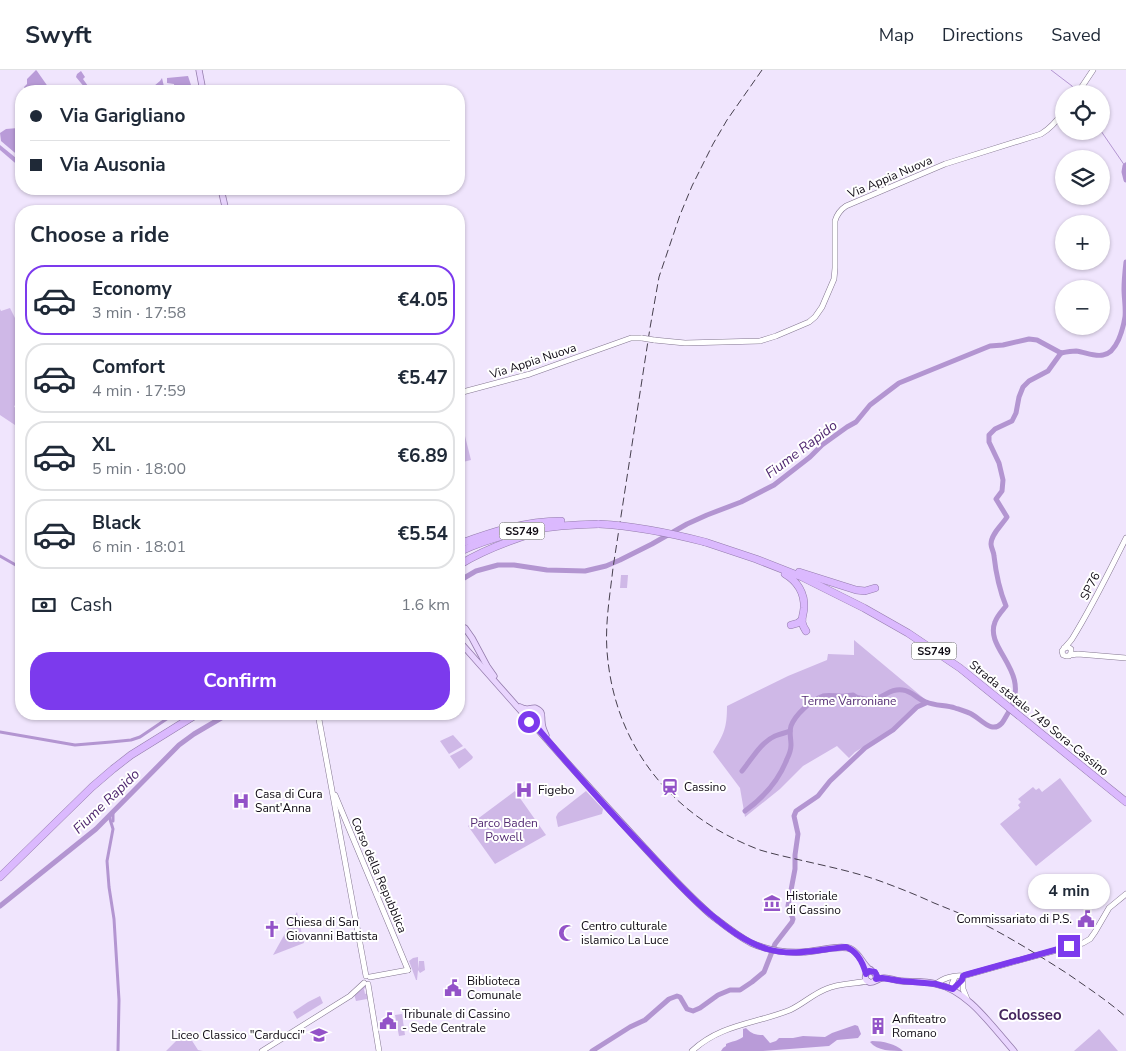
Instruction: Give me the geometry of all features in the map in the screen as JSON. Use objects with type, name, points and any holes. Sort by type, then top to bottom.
[{"type":"highway","points":[[465,542],[492,532],[524,524],[558,521],[588,524]]},
{"type":"highway","points":[[465,562],[484,551],[541,530],[588,524]]},
{"type":"highway","name":"Strada statale 749 Sora-Cassino","points":[[465,549],[477,543],[532,529],[599,524],[624,525],[655,530],[705,542],[756,559],[802,577],[859,604],[908,633],[960,668],[1106,787]]},
{"type":"highway","points":[[756,559],[856,590],[865,591],[875,588]]},
{"type":"highway","points":[[756,559],[786,574],[801,590],[804,600],[802,625],[806,631]]},
{"type":"highway","points":[[856,590],[859,596],[859,604]]},
{"type":"highway","points":[[791,625],[802,620]]},
{"type":"highway","points":[[0,877],[92,787],[131,756],[188,720]]},
{"type":"highway","points":[[1106,787],[1126,800]]},
{"type":"highway","points":[[1106,787],[1126,806]]},
{"type":"main road","points":[[199,70],[202,85]]},
{"type":"main road","points":[[465,628],[486,666],[505,693]]},
{"type":"main road","points":[[465,641],[468,632]]},
{"type":"main road","points":[[465,648],[514,703],[528,713]]},
{"type":"main road","points":[[528,713],[534,708],[540,710],[542,727],[549,742]]},
{"type":"main road","points":[[528,713],[528,721],[534,724],[588,788],[686,892],[723,925],[752,943],[776,951],[802,952],[846,947],[857,955],[870,976],[936,984],[953,989],[967,999],[1014,1051]]},
{"type":"main road","points":[[534,724],[541,720]]},
{"type":"street","points":[[1083,85],[1093,70]]},
{"type":"street","name":"Via Appia Nuova","points":[[465,391],[530,374],[631,338],[670,342],[760,342],[809,322],[822,307],[834,279],[835,221],[840,210],[944,164],[1041,134],[1055,123]]},
{"type":"street","name":"SP76","points":[[1126,538],[1071,642],[1069,651],[1078,654],[1126,658]]},
{"type":"street","points":[[319,720],[337,806],[379,1051]]},
{"type":"street","name":"Corso della Repubblica","points":[[337,806],[408,970],[368,980]]},
{"type":"street","points":[[953,989],[962,978],[1031,956],[1083,943],[1090,939],[1109,908],[1126,894]]},
{"type":"street","points":[[692,1051],[705,1040],[723,1030],[790,1009],[826,989],[852,984],[870,976]]},
{"type":"street","points":[[936,984],[940,980],[955,976],[962,978]]},
{"type":"street","points":[[953,989],[952,984],[955,976]]},
{"type":"street","points":[[962,978],[962,989],[967,999]]},
{"type":"street","points":[[262,1051],[350,996],[368,980]]},
{"type":"green space","points":[[10,308],[15,318],[15,425],[0,415],[0,309],[1,311]]},
{"type":"green space","points":[[465,436],[471,460],[465,462]]},
{"type":"green space","points":[[621,575],[628,575],[627,588],[620,588]]},
{"type":"green space","name":"Terme Varroniane","points":[[854,640],[927,701],[909,712],[892,729],[855,752],[849,758],[837,746],[803,766],[780,789],[745,817],[740,788],[713,752],[724,730],[727,706],[788,676],[827,660],[828,654],[854,655]]},
{"type":"green space","points":[[453,735],[463,746],[449,754],[440,741]]},
{"type":"green space","points":[[465,748],[473,757],[459,769],[450,756]]},
{"type":"green space","points":[[1060,778],[1092,821],[1036,866],[1000,824],[1020,808],[1018,805],[1021,802],[1018,799],[1033,787],[1036,790],[1039,788],[1042,792]]},
{"type":"green space","name":"Parco Baden Powell","points":[[515,791],[546,835],[495,864],[468,826]]},
{"type":"green space","points":[[586,791],[603,809],[602,814],[558,827],[556,817],[558,813]]},
{"type":"green space","points":[[297,912],[304,943],[273,955]]},
{"type":"green space","points":[[418,957],[418,969],[419,961],[424,961],[425,970],[420,973],[418,970],[416,980],[409,961]]},
{"type":"green space","points":[[366,986],[364,989],[365,994],[368,993],[369,997],[356,1001],[354,994]]},
{"type":"green space","points":[[320,996],[323,1003],[297,1019],[293,1012]]},
{"type":"green space","points":[[402,1014],[405,1035],[399,1036],[395,1015]]},
{"type":"green space","points":[[1099,1029],[1118,1051],[1074,1051]]},
{"type":"green space","points":[[189,1036],[198,1050],[203,1051],[166,1051],[179,1038],[182,1041]]},
{"type":"shaded area","points":[[36,70],[47,85],[26,85],[27,79]]},
{"type":"shaded area","points":[[81,71],[87,85],[83,85],[76,77]]},
{"type":"shaded area","points":[[188,76],[191,85],[167,83],[167,78]]},
{"type":"shaded area","points":[[162,78],[164,85],[155,85]]},
{"type":"shaded area","points":[[15,128],[15,153],[1,141],[0,133],[6,129]]},
{"type":"shaded area","points":[[0,145],[15,157],[15,163],[0,150]]},
{"type":"shaded area","points":[[855,1025],[858,1026],[861,1034],[858,1038],[837,1040],[829,1046],[763,1051],[721,1051],[726,1044],[743,1037],[743,1029],[746,1028],[754,1034],[763,1035],[770,1043],[779,1038],[825,1037]]},
{"type":"shaded area","points":[[870,1042],[889,1043],[903,1051],[881,1049],[873,1045]]},
{"type":"waterway","points":[[1051,70],[1071,85]]},
{"type":"waterway","points":[[1107,140],[1125,166]]},
{"type":"waterway","points":[[1126,165],[1124,172],[1126,180]]},
{"type":"waterway","points":[[1061,353],[1076,351],[1103,355],[1112,350],[1116,345],[1125,317],[1124,286],[1126,262]]},
{"type":"waterway","name":"Fiume Rapido","points":[[465,577],[476,571],[498,565],[514,565],[547,570],[585,571],[606,566],[652,544],[687,524],[741,502],[774,485],[810,457],[822,445],[856,422],[870,405],[899,383],[990,346],[1029,339],[1037,340],[1061,353]]},
{"type":"waterway","points":[[745,811],[770,788],[784,767],[791,748],[790,728],[796,717],[809,704],[823,696],[853,695],[859,698],[873,699],[892,691],[903,690],[923,701],[952,707],[969,713],[991,727],[1002,723],[1010,710],[1015,696],[1015,683],[1012,672],[996,642],[993,632],[995,622],[1006,606],[998,581],[991,540],[1007,517],[996,499],[1002,491],[1003,480],[999,463],[989,442],[989,435],[995,429],[1012,421],[1023,387],[1029,381],[1048,371],[1061,353]]},
{"type":"waterway","points":[[0,556],[15,565]]},
{"type":"waterway","points":[[592,1051],[630,1027],[645,1020],[669,999],[677,996],[680,997],[687,1009],[693,1011],[718,995],[730,990],[740,990],[764,972],[775,944],[793,919],[788,906],[795,869],[798,834],[794,816],[796,811],[818,796],[830,781],[865,748],[893,730],[917,707],[926,703]]},
{"type":"waterway","points":[[0,732],[75,745],[131,740],[140,737],[165,720]]},
{"type":"waterway","name":"Fiume Rapido","points":[[0,906],[96,829],[179,745],[218,720]]},
{"type":"waterway","points":[[742,771],[765,743],[775,736],[790,731]]},
{"type":"waterway","name":"Fiume Rapido","points":[[113,812],[113,821]]},
{"type":"waterway","points":[[109,816],[113,829],[107,861],[114,919],[119,1000],[118,1051]]},
{"type":"railway","points":[[762,70],[727,120],[692,186],[659,277],[613,568],[607,620],[607,651],[612,685],[621,718],[635,747],[653,774],[675,798],[700,818],[728,836],[760,850],[845,870],[877,880],[971,918],[1059,968],[1126,1017]]},
{"type":"place","name":"Cassino","points":[[670,787]]},
{"type":"place","name":"Figebo","points":[[524,790]]},
{"type":"place","name":"Casa di Cura Sant'Anna","points":[[241,801]]},
{"type":"place","name":"Historiale di Cassino","points":[[772,903]]},
{"type":"place","name":"Commissariato di P.S.","points":[[1086,919]]},
{"type":"place","name":"Chiesa di San Giovanni Battista","points":[[272,929]]},
{"type":"place","name":"Centro culturale islamico La Luce","points":[[567,933]]},
{"type":"place","name":"Biblioteca Comunale","points":[[453,988]]},
{"type":"place","name":"Tribunale di Cassino - Sede Centrale","points":[[388,1021]]},
{"type":"place","name":"Anfiteatro Romano","points":[[878,1026]]},
{"type":"place","name":"Liceo Classico \"Carducci\"","points":[[319,1035]]},
{"type":"district","name":"Colosseo","points":[[1030,1015]]},
{"type":"route","points":[[529,722],[534,724],[588,788],[677,884],[723,925],[752,943],[768,949],[788,952],[819,951],[846,947],[850,948],[857,955],[866,974],[869,971],[875,972],[876,979],[936,984],[953,989],[965,975],[1069,946]]}]
